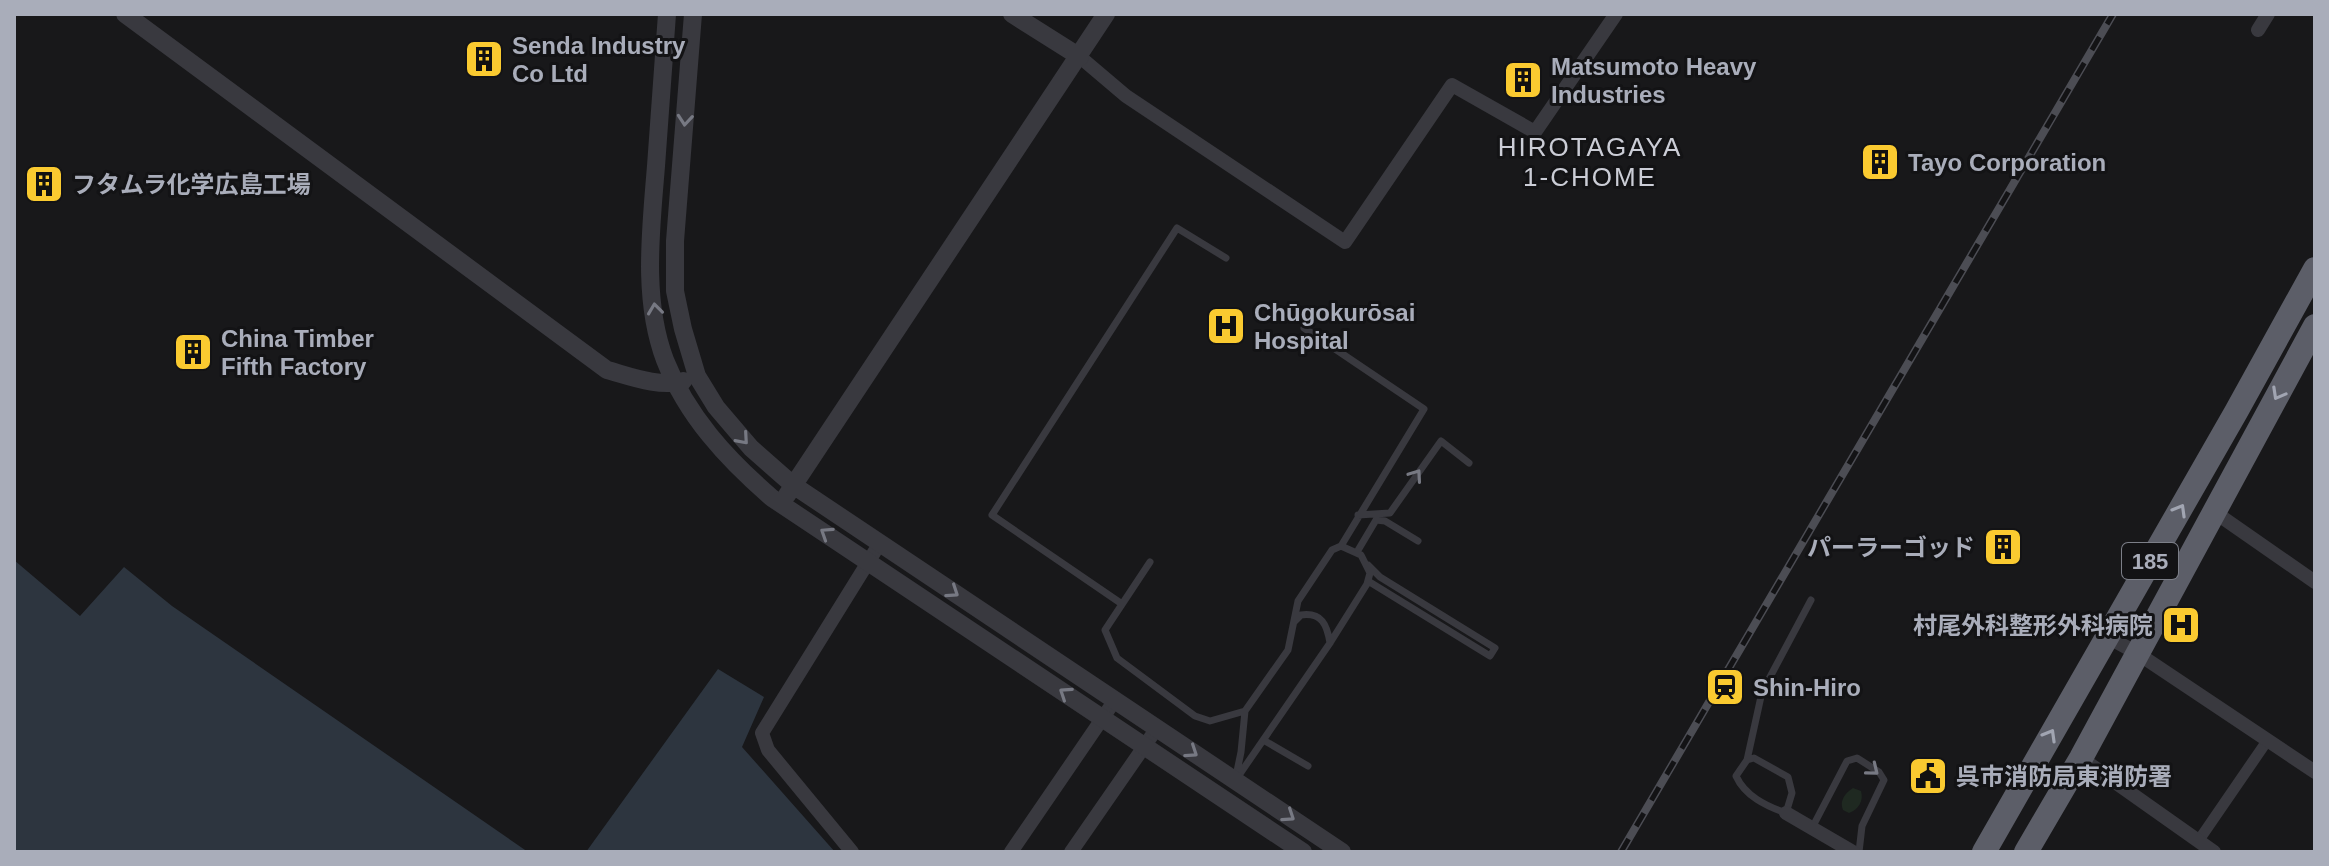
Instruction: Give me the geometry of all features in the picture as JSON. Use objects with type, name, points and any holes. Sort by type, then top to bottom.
[{"type":"highway","name":"185","points":[[1984,852],[2315,269]]},
{"type":"highway","name":"185","points":[[2026,852],[2081,758],[2315,326]]},
{"type":"street","points":[[125,14],[607,370],[640,379],[676,383],[697,376]]},
{"type":"street","points":[[667,14],[649,251],[655,315],[664,357],[704,431],[738,469],[781,504],[1223,798],[1282,846],[1303,852]]},
{"type":"street","points":[[693,14],[675,241],[675,291],[697,376],[716,407],[751,448],[793,485],[1342,852]]},
{"type":"street","points":[[1012,14],[1080,57],[1138,104],[1345,242],[1452,85],[1535,132],[1616,14]]},
{"type":"street","points":[[781,504],[1106,14]]},
{"type":"street","points":[[2258,30],[2268,14]]},
{"type":"street","points":[[2213,511],[2315,582]]},
{"type":"street","points":[[852,852],[768,750],[762,733],[880,543]]},
{"type":"street","points":[[2106,636],[2137,653],[2315,772]]},
{"type":"street","points":[[1011,852],[1115,700]]},
{"type":"street","points":[[1071,852],[1157,728]]},
{"type":"street","points":[[2199,840],[2267,741]]},
{"type":"street","points":[[2081,758],[2214,852]]},
{"type":"street","points":[[1223,798],[1235,781]]},
{"type":"street","points":[[1786,813],[1856,852]]},
{"type":"lane","points":[[1122,604],[992,515],[1177,228],[1226,258]]},
{"type":"lane","points":[[1235,781],[1245,711],[1288,650],[1298,601],[1332,550],[1341,546],[1424,409],[1304,328]]},
{"type":"lane","points":[[1358,515],[1390,513],[1441,441],[1469,463]]},
{"type":"lane","points":[[1357,552],[1376,520],[1385,521],[1418,541]]},
{"type":"lane","points":[[1341,546],[1357,552],[1380,577],[1495,648],[1490,656],[1368,581]]},
{"type":"lane","points":[[1150,562],[1105,630],[1117,658],[1195,716],[1210,721],[1245,711]]},
{"type":"lane","points":[[1235,781],[1265,741],[1368,581],[1370,573],[1365,562]]},
{"type":"lane","points":[[1747,760],[1754,758],[1762,761],[1788,777],[1792,793],[1786,813],[1765,805],[1741,786],[1736,776],[1747,760],[1762,692],[1811,600]]},
{"type":"lane","points":[[1294,623],[1301,615],[1311,614],[1321,618],[1327,627],[1330,643]]},
{"type":"lane","points":[[1265,741],[1308,766]]},
{"type":"lane","points":[[1812,828],[1847,761],[1857,758],[1879,772],[1884,780],[1862,826],[1856,852]]},
{"type":"shaded area","points":[[14,560],[80,616],[124,567],[172,606],[528,852],[14,852]]},
{"type":"shaded area","points":[[718,669],[764,697],[742,747],[835,852],[586,852]]},
{"type":"shaded area","points":[[1853,788],[1861,791],[1862,798],[1858,807],[1849,813],[1843,810],[1842,800]]},
{"type":"railway","points":[[1621,852],[2113,14]]},
{"type":"place","name":"Senda Industry Co Ltd","points":[[484,59]]},
{"type":"place","name":"Matsumoto Heavy Industries","points":[[1523,80]]},
{"type":"place","name":"Tayo Corporation","points":[[1880,162]]},
{"type":"place","name":"フタムラ化学広島工場","points":[[44,184]]},
{"type":"place","name":"Chūgokurōsai Hospital","points":[[1226,326]]},
{"type":"place","name":"China Timber Fifth Factory","points":[[193,352]]},
{"type":"place","name":"パーラーゴッド","points":[[2003,547]]},
{"type":"place","name":"村尾外科整形外科病院","points":[[2181,625]]},
{"type":"place","name":"Shin-Hiro","points":[[1725,687]]},
{"type":"place","name":"呉市消防局東消防署","points":[[1928,776]]},
{"type":"district","name":"HIROTAGAYA 1-CHOME","points":[[1590,162]]}]
